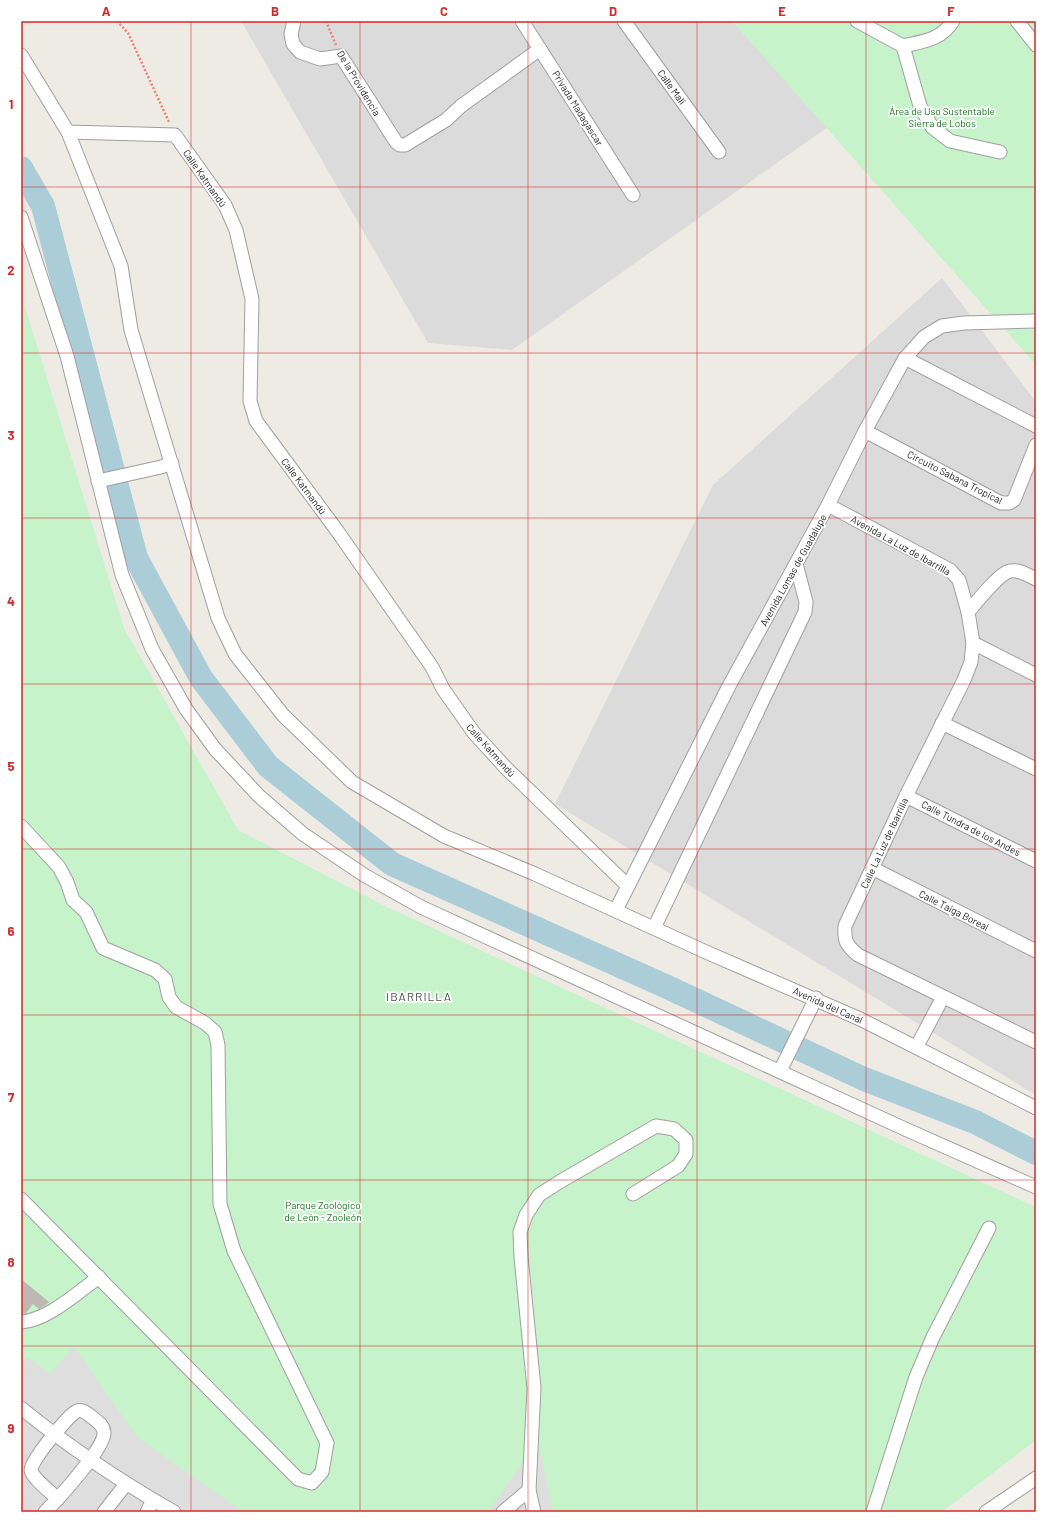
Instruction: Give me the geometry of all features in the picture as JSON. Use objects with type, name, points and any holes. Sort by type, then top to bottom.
[{"type":"street","points":[[294,21],[292,34],[293,44],[300,52],[320,59],[341,56]]},
{"type":"street","name":"Privada Madagascar","points":[[522,21],[633,195]]},
{"type":"street","name":"Calle Mali","points":[[624,21],[720,152]]},
{"type":"street","points":[[857,21],[903,46],[934,38],[947,30],[953,21]]},
{"type":"street","points":[[1018,21],[1036,45]]},
{"type":"street","points":[[903,46],[920,106],[932,127],[950,141],[1000,152]]},
{"type":"street","name":"De la Providencia","points":[[341,56],[396,142],[405,145],[446,120],[461,106],[540,49]]},
{"type":"street","name":"Avenida del Canal","points":[[21,55],[68,132],[121,266],[131,330],[166,465],[218,618],[235,654],[283,716],[352,782],[444,836],[616,910],[706,952],[816,998],[917,1046],[1036,1108]]},
{"type":"street","points":[[68,132],[175,135]]},
{"type":"street","name":"Calle Katmandú","points":[[175,135],[225,205],[236,230],[252,299],[250,401],[256,421],[338,532],[432,667],[443,689],[474,733],[506,768],[628,886]]},
{"type":"street","points":[[21,217],[67,356],[122,575],[152,649],[186,709],[215,749],[259,796],[303,834],[364,875],[421,907],[783,1066],[912,1132],[1036,1187]]},
{"type":"street","name":"Avenida Lomas de Guadalupe","points":[[616,910],[729,686],[828,505],[865,431],[905,358],[924,337],[942,326],[964,323],[1036,321]]},
{"type":"street","points":[[905,358],[1036,426]]},
{"type":"street","name":"Circuito Sabana Tropical","points":[[865,431],[1001,503],[1009,503],[1014,500],[1036,446]]},
{"type":"street","points":[[98,481],[166,465]]},
{"type":"street","name":"Avenida La Luz de Ibarrilla","points":[[828,505],[950,570],[959,580],[968,612],[973,643]]},
{"type":"street","points":[[654,928],[805,612],[806,602],[796,564]]},
{"type":"street","points":[[968,612],[1000,577],[1010,571],[1021,572],[1036,579]]},
{"type":"street","points":[[973,643],[1036,675]]},
{"type":"street","name":"Calle La Luz de Ibarrilla","points":[[973,643],[971,662],[845,926],[844,936],[848,946],[858,955],[1036,1042]]},
{"type":"street","points":[[942,723],[1036,769]]},
{"type":"street","name":"Calle Tundra de los Andes","points":[[906,796],[1036,861]]},
{"type":"street","points":[[21,826],[59,867],[67,882],[73,900],[86,912],[103,948],[155,970],[165,979],[169,998],[176,1007],[205,1023],[215,1032],[218,1045],[220,1204],[234,1251],[327,1443],[322,1472],[312,1483],[298,1479],[21,1199]]},
{"type":"street","name":"Calle Taiga Boreal","points":[[872,868],[1036,951]]},
{"type":"street","points":[[917,1046],[943,997]]},
{"type":"street","points":[[783,1066],[816,998]]},
{"type":"street","points":[[534,1512],[529,1490],[534,1388],[521,1257],[520,1232],[526,1215],[540,1195],[656,1126],[674,1129],[686,1140],[686,1154],[678,1166],[632,1194]]},
{"type":"street","points":[[873,1512],[916,1377],[934,1337],[989,1228]]},
{"type":"street","points":[[21,1322],[28,1322],[45,1316],[99,1277]]},
{"type":"street","points":[[21,1408],[90,1460],[126,1484],[174,1512]]},
{"type":"street","points":[[45,1512],[58,1499],[90,1460],[104,1436],[102,1425],[84,1411],[74,1413],[32,1463],[30,1470],[33,1476],[58,1499]]},
{"type":"street","points":[[986,1512],[1036,1478]]},
{"type":"street","points":[[104,1512],[126,1484]]},
{"type":"street","points":[[503,1512],[529,1490]]},
{"type":"street","points":[[147,1512],[153,1500]]},
{"type":"path","points":[[117,21],[128,33],[175,135]]},
{"type":"path","name":"De la Providencia","points":[[326,21],[341,56]]},
{"type":"shaded area","points":[[241,21],[978,21],[512,350],[428,343]]},
{"type":"shaded area","points":[[942,278],[1036,402],[1036,1095],[555,804],[713,485]]},
{"type":"shaded area","points":[[74,1347],[137,1437],[243,1512],[21,1512],[21,1365],[28,1357],[50,1374]]},
{"type":"shaded area","points":[[538,1441],[553,1512],[488,1512]]},
{"type":"green space","name":"Área de Uso Sustentable Sierra de Lobos","points":[[732,21],[1036,21],[1036,365]]},
{"type":"green space","name":"Parque Zoológico de León - Zooleón","points":[[21,294],[124,628],[238,830],[387,907],[1036,1207],[1036,1440],[942,1512],[21,1512]]},
{"type":"building","points":[[21,1279],[49,1302],[39,1309],[33,1304],[26,1313],[21,1314]]},
{"type":"waterway","points":[[21,168],[43,206],[136,558],[201,678],[268,766],[392,864],[663,985],[864,1079],[975,1122],[1036,1153]]},
{"type":"district","name":"IBARRILLA","points":[[419,997]]}]
